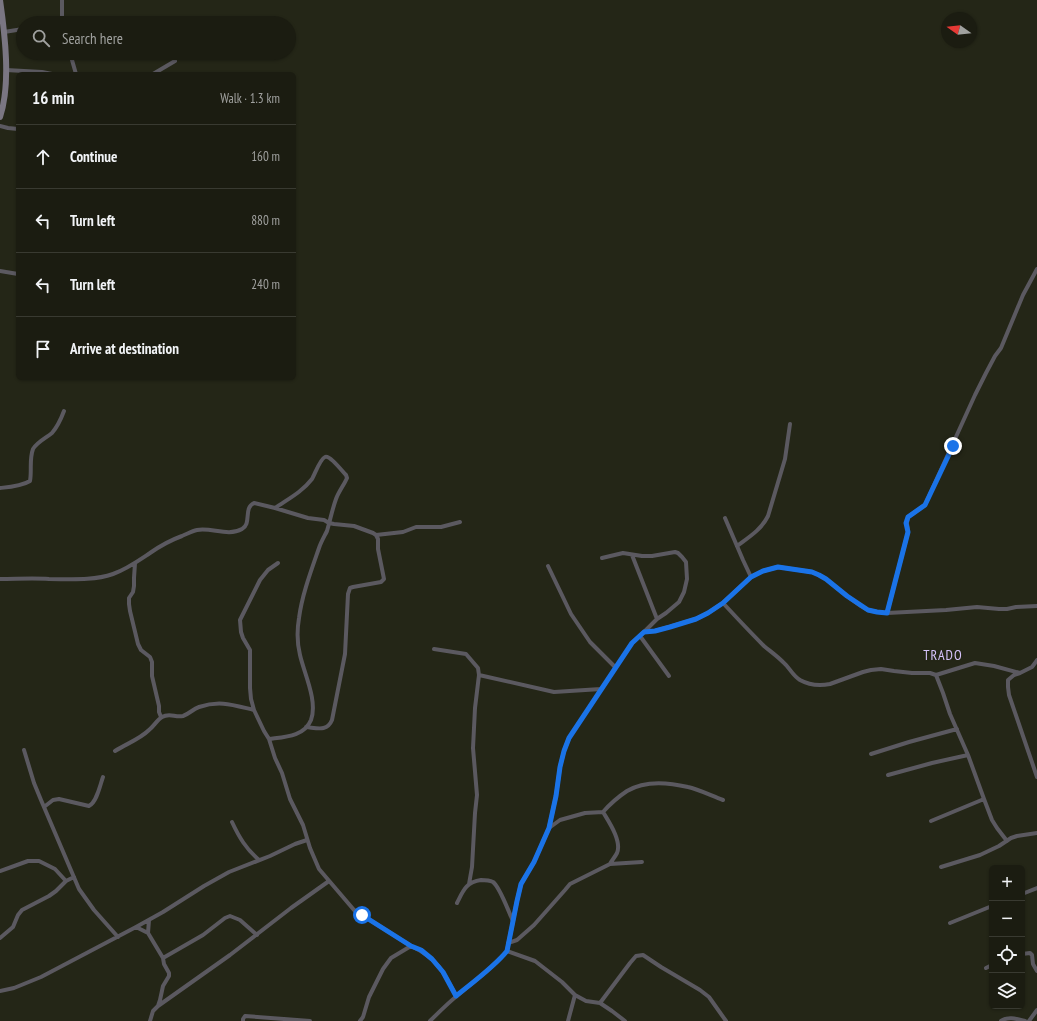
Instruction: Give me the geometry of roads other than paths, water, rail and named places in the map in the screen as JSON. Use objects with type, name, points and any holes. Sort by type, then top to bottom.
[{"type":"main road","points":[[0,0],[4,32],[6,70],[4,100],[0,117]]},
{"type":"street","points":[[62,0],[62,16]]},
{"type":"street","points":[[4,32],[16,30]]},
{"type":"street","points":[[72,60],[75,72]]},
{"type":"street","points":[[156,72],[175,61]]},
{"type":"street","points":[[6,70],[42,72]]},
{"type":"street","points":[[0,126],[16,129]]},
{"type":"street","points":[[887,613],[908,532],[906,523],[908,517],[925,505],[975,395],[995,356],[1001,348],[1023,295],[1037,269]]},
{"type":"street","points":[[0,271],[16,274]]},
{"type":"street","points":[[0,488],[20,485],[30,481],[32,451],[35,446],[57,428],[64,411]]},
{"type":"street","points":[[737,546],[760,528],[768,516],[785,459],[790,424]]},
{"type":"street","points":[[269,739],[298,734],[306,727],[312,718],[312,696],[300,653],[298,635],[299,617],[302,600],[329,523],[335,501],[347,478],[346,475],[331,460],[325,457],[322,459],[314,475],[302,490],[275,508]]},
{"type":"street","points":[[0,580],[103,577],[135,563],[166,543],[190,532],[198,530],[230,532],[244,528],[246,526],[249,508],[254,503],[308,518],[324,520],[329,523],[354,526],[376,535],[403,532],[416,526],[441,527],[460,522]]},
{"type":"street","points":[[726,518],[751,577]]},
{"type":"street","points":[[306,727],[325,728],[330,726],[332,720],[345,654],[348,594],[350,588],[381,582],[384,580],[378,549],[378,539],[376,535]]},
{"type":"street","points":[[430,1021],[507,951],[521,884],[534,862],[549,828],[560,767],[569,738],[632,643],[657,619],[679,602],[684,592],[687,578],[686,562],[678,553],[675,552],[652,556],[623,553],[602,558]]},
{"type":"street","points":[[632,555],[657,619]]},
{"type":"street","points":[[278,562],[268,570],[260,580],[240,620],[241,632],[250,650],[250,688],[254,710],[269,739],[290,799],[306,831],[307,840],[319,869],[329,881],[354,910],[411,946],[421,950],[438,964],[456,996]]},
{"type":"street","points":[[135,563],[133,592],[129,598],[130,611],[138,644],[141,650],[150,657],[152,662],[152,676],[161,717]]},
{"type":"street","points":[[548,566],[570,614],[590,642],[615,667]]},
{"type":"street","points":[[644,632],[655,631],[696,619],[723,603],[751,577],[763,571],[778,567],[812,572],[819,575],[868,610],[877,612],[887,613],[977,607],[1007,609],[1037,606]]},
{"type":"street","points":[[723,603],[744,626],[784,663],[793,676],[806,683],[823,686],[871,670],[881,669],[894,672],[930,673],[936,675],[975,663],[1020,673]]},
{"type":"street","points":[[640,636],[669,676]]},
{"type":"street","points":[[434,648],[466,654],[478,668],[479,675],[475,708],[473,748],[477,795],[472,867],[469,884]]},
{"type":"street","points":[[1037,660],[1032,667],[1014,675],[1008,680],[1009,695],[1037,777]]},
{"type":"street","points":[[479,675],[554,692],[601,689]]},
{"type":"street","points":[[936,675],[984,799],[997,828],[1007,841]]},
{"type":"street","points":[[115,751],[149,731],[161,717],[172,714],[184,716],[198,708],[220,703],[254,710]]},
{"type":"street","points":[[871,754],[957,729]]},
{"type":"street","points":[[24,750],[34,783],[79,889],[94,910],[118,937]]},
{"type":"street","points":[[888,775],[968,755]]},
{"type":"street","points":[[44,807],[54,800],[70,801],[89,806],[92,805],[103,777]]},
{"type":"street","points":[[549,828],[560,820],[585,813],[603,812],[627,791],[656,782],[688,787],[723,800]]},
{"type":"street","points":[[931,821],[984,799]]},
{"type":"street","points":[[603,812],[614,833],[618,846],[617,852],[610,864]]},
{"type":"street","points":[[232,822],[242,842],[259,860]]},
{"type":"street","points":[[941,867],[980,855],[1017,836],[1037,833]]},
{"type":"street","points":[[0,991],[30,982],[118,937],[229,872],[307,840]]},
{"type":"street","points":[[0,871],[28,861],[38,861],[55,869],[66,881]]},
{"type":"street","points":[[508,943],[517,940],[534,925],[570,884],[610,864],[642,862]]},
{"type":"street","points":[[0,938],[12,927],[22,910],[49,896],[66,881],[74,877]]},
{"type":"street","points":[[457,903],[465,888],[469,884],[475,881],[484,880],[493,882],[499,889],[513,922]]},
{"type":"street","points":[[150,1021],[153,1011],[158,1006],[230,955],[329,881]]},
{"type":"street","points":[[1025,893],[1037,888]]},
{"type":"street","points":[[950,923],[989,907]]},
{"type":"street","points":[[163,958],[203,935],[225,918],[230,916],[240,920],[257,935]]},
{"type":"street","points":[[148,933],[149,920]]},
{"type":"street","points":[[136,927],[148,933],[163,958],[164,964],[169,973],[169,976],[163,986],[158,1006]]},
{"type":"street","points":[[360,1021],[363,1017],[368,997],[383,969],[391,958],[411,946]]},
{"type":"street","points":[[507,951],[534,961],[562,982],[575,995],[586,1000],[600,1003],[612,1010],[625,1021]]},
{"type":"street","points":[[1025,954],[1030,953],[1032,955],[1033,964],[1037,971]]},
{"type":"street","points":[[600,1003],[636,956],[643,954],[709,997],[726,1021]]},
{"type":"street","points":[[568,1021],[575,995]]},
{"type":"street","points":[[1029,1021],[1037,1010]]},
{"type":"street","points":[[243,1021],[245,1016],[310,1021]]},
{"type":"street","points":[[1001,1021],[1010,1018],[1024,1021]]},
{"type":"district","name":"TRADO","points":[[943,655]]}]
